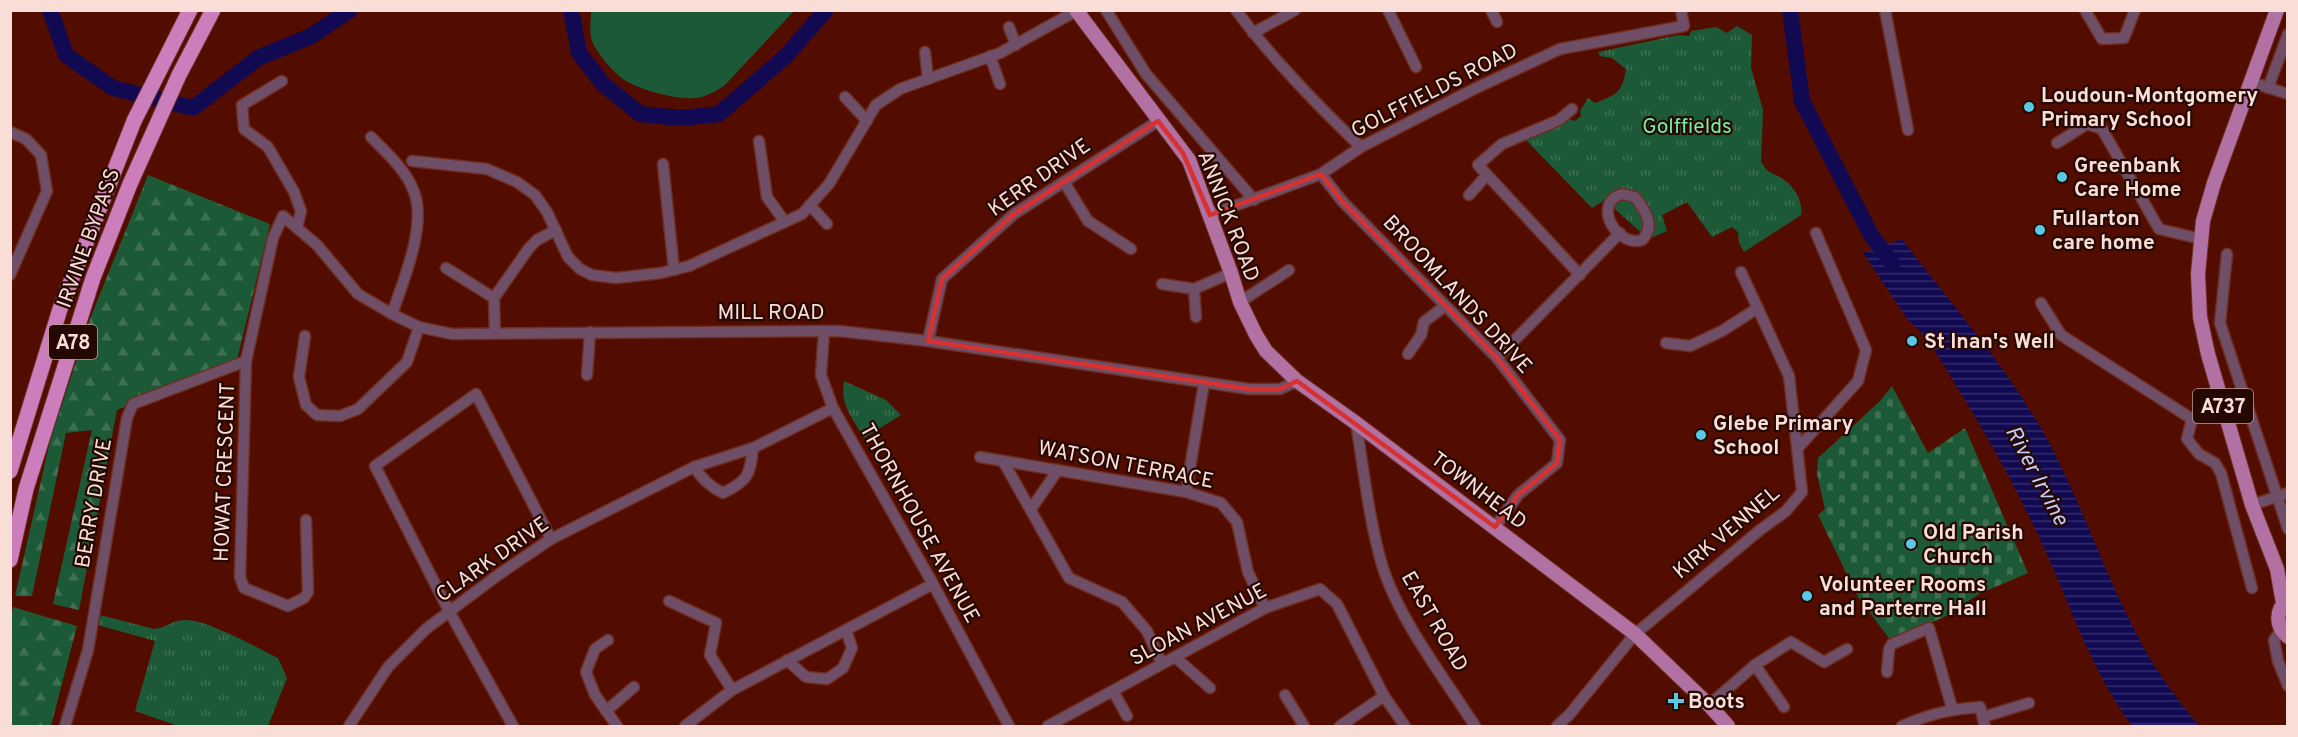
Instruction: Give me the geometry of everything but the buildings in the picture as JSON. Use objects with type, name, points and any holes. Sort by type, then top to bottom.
[{"type":"highway","name":"IRVINE BYPASS","points":[[10,471],[60,309],[134,121],[160,65],[190,10]]},
{"type":"highway","name":"IRVINE BYPASS","points":[[10,560],[26,489],[93,278],[154,130],[179,75],[213,10]]},
{"type":"main road","name":"A737","points":[[2277,10],[2202,221],[2198,274],[2200,317],[2224,410],[2252,506],[2277,569],[2285,601],[2277,616],[2284,633]]},
{"type":"main road","name":"ANNICK ROAD","points":[[1076,11],[1189,160],[1240,302],[1256,335],[1266,351],[1297,381]]},
{"type":"main road","name":"TOWNHEAD","points":[[1297,381],[1635,634],[1728,726]]},
{"type":"main road","name":"A737","points":[[2277,569],[2288,582]]},
{"type":"street","name":"ANNICK ROAD","points":[[1106,10],[1146,74],[1254,200]]},
{"type":"street","points":[[1236,10],[1253,33],[1330,117],[1361,147]]},
{"type":"street","points":[[1253,33],[1295,10]]},
{"type":"street","points":[[1388,10],[1416,67]]},
{"type":"street","points":[[1491,10],[1497,22]]},
{"type":"street","name":"GOLFFIELDS ROAD","points":[[1210,215],[1322,174],[1361,147],[1476,88],[1560,49],[1684,26],[1682,10]]},
{"type":"street","points":[[1885,10],[1908,130]]},
{"type":"street","points":[[2085,10],[2102,39],[2124,38],[2135,10]]},
{"type":"street","points":[[412,161],[487,169],[518,182],[535,195],[556,230],[568,257],[580,269],[592,275],[616,278],[661,273],[689,266],[802,214],[829,184],[876,105],[900,89],[1016,45],[1076,11]]},
{"type":"street","points":[[1009,27],[1016,45]]},
{"type":"street","points":[[2268,88],[2288,34]]},
{"type":"street","points":[[925,52],[928,79]]},
{"type":"street","points":[[990,56],[1000,84]]},
{"type":"street","points":[[282,81],[242,105],[244,129],[268,147],[294,192],[301,211],[297,228]]},
{"type":"street","points":[[2251,82],[2288,94]]},
{"type":"street","points":[[845,97],[867,121]]},
{"type":"street","points":[[1572,109],[1559,120],[1502,144],[1478,165],[1580,275]]},
{"type":"street","name":"KERR DRIVE","points":[[928,341],[942,279],[1014,214],[1158,121]]},
{"type":"street","points":[[2057,143],[2087,124],[2102,129],[2159,229],[2201,239]]},
{"type":"street","points":[[10,132],[26,139],[41,156],[47,190],[10,275]]},
{"type":"street","points":[[371,137],[395,160],[415,192],[418,221],[405,277],[392,314]]},
{"type":"street","points":[[759,141],[767,197],[784,222]]},
{"type":"street","points":[[663,164],[674,270]]},
{"type":"street","name":"BROOMLANDS DRIVE","points":[[1322,174],[1342,201],[1497,358],[1560,440],[1557,463],[1518,495],[1495,527]]},
{"type":"street","points":[[1469,195],[1487,175]]},
{"type":"street","points":[[1064,182],[1088,221],[1131,249]]},
{"type":"street","points":[[1629,194],[1635,197],[1640,204],[1649,221],[1649,228],[1645,238],[1638,241],[1630,241],[1620,233],[1609,221],[1608,206],[1614,197],[1629,194]]},
{"type":"street","points":[[810,205],[827,224]]},
{"type":"street","name":"MILL ROAD","points":[[283,216],[317,245],[358,294],[419,327],[452,334],[824,331],[928,341],[1203,383],[1266,390],[1286,387],[1297,381]]},
{"type":"street","name":"HOWAT CRESCENT","points":[[283,216],[273,238],[246,361],[240,577],[244,588],[288,606],[304,598],[308,592],[306,520]]},
{"type":"street","points":[[495,333],[494,298],[529,248],[537,240],[556,230]]},
{"type":"street","points":[[1497,358],[1620,233]]},
{"type":"street","points":[[1798,448],[1858,381],[1866,350],[1816,233]]},
{"type":"street","points":[[2227,254],[2220,323],[2283,495],[2288,529]]},
{"type":"street","points":[[446,268],[494,298]]},
{"type":"street","points":[[1240,302],[1289,270]]},
{"type":"street","name":"KIRK VENNEL","points":[[1557,726],[1569,715],[1635,634],[1786,511],[1802,492],[1789,376],[1742,272]]},
{"type":"street","points":[[1162,284],[1194,289],[1231,273]]},
{"type":"street","points":[[1194,289],[1196,317]]},
{"type":"street","points":[[2041,303],[2061,335],[2192,419],[2224,410]]},
{"type":"street","points":[[1408,354],[1421,335],[1424,322],[1445,306]]},
{"type":"street","points":[[1666,343],[1690,346],[1722,331],[1758,308]]},
{"type":"street","points":[[305,336],[299,377],[306,405],[317,415],[340,416],[358,409],[407,362],[419,327]]},
{"type":"street","name":"THORNHOUSE AVENUE","points":[[824,331],[821,375],[833,408],[1010,726]]},
{"type":"street","points":[[586,375],[590,332]]},
{"type":"street","name":"BERRY DRIVE","points":[[66,726],[88,650],[127,418],[133,404],[246,361]]},
{"type":"street","points":[[1186,492],[1203,383]]},
{"type":"street","points":[[513,726],[449,611],[375,466],[476,394],[551,539]]},
{"type":"street","name":"CLARK DRIVE","points":[[350,726],[388,667],[426,629],[551,539],[694,467],[753,448],[833,408]]},
{"type":"street","points":[[2192,419],[2187,439],[2199,454],[2215,463],[2221,473],[2252,588]]},
{"type":"street","name":"EAST ROAD","points":[[1356,423],[1376,541],[1385,573],[1400,609],[1475,726]]},
{"type":"street","points":[[694,467],[713,489],[723,494],[742,484],[751,466],[753,448]]},
{"type":"street","name":"WATSON TERRACE","points":[[980,457],[1186,492],[1221,503],[1237,522],[1248,572],[1264,608]]},
{"type":"street","points":[[1003,461],[1069,578],[1122,602],[1147,632],[1162,664]]},
{"type":"street","points":[[1030,509],[1058,470]]},
{"type":"street","points":[[2252,506],[2283,495]]},
{"type":"street","points":[[685,726],[699,723],[732,690],[933,584]]},
{"type":"street","name":"SLOAN AVENUE","points":[[1048,726],[1264,608],[1320,589],[1336,604],[1384,696],[1406,726]]},
{"type":"street","points":[[669,601],[716,623],[710,655],[732,690]]},
{"type":"street","points":[[1887,672],[1889,649],[1892,644],[1929,628],[1952,708]]},
{"type":"street","points":[[787,660],[806,677],[827,679],[843,668],[852,648],[846,630]]},
{"type":"street","points":[[2284,633],[2274,639],[2278,662],[2288,686]]},
{"type":"street","points":[[609,640],[595,649],[586,672],[595,695],[617,726]]},
{"type":"street","points":[[1709,705],[1755,665],[1791,642],[1824,662],[1847,649]]},
{"type":"street","points":[[1175,657],[1210,688]]},
{"type":"street","points":[[1755,665],[1784,707]]},
{"type":"street","points":[[606,711],[634,687]]},
{"type":"street","points":[[1113,691],[1127,716]]},
{"type":"street","points":[[1285,695],[1304,726]]},
{"type":"street","points":[[1340,726],[1384,696]]},
{"type":"street","points":[[1902,726],[1930,714],[1952,708],[1980,707],[1984,722],[2029,703]]},
{"type":"highlighted area","points":[[1158,121],[1183,153],[1210,215],[1321,174],[1342,201],[1497,358],[1560,440],[1557,463],[1518,495],[1495,527],[1297,381],[1280,389],[1249,389],[928,341],[942,279],[1014,214]]},
{"type":"green space","points":[[591,10],[794,11],[725,85],[703,96],[687,98],[645,89],[619,76],[597,51],[593,43],[590,29]]},
{"type":"green space","name":"Golffields","points":[[1737,26],[1752,35],[1751,68],[1763,110],[1761,162],[1769,172],[1791,186],[1797,195],[1801,210],[1801,215],[1744,252],[1739,243],[1738,232],[1732,227],[1712,237],[1687,202],[1662,215],[1667,231],[1648,239],[1605,200],[1592,208],[1525,139],[1570,119],[1575,121],[1581,116],[1580,111],[1588,98],[1595,103],[1617,92],[1623,83],[1626,69],[1612,58],[1600,56],[1598,52],[1678,35],[1689,36],[1691,31],[1716,27],[1727,33]]},
{"type":"green space","points":[[148,175],[270,224],[237,360],[117,410],[79,610],[53,604],[92,430],[66,433],[32,596],[15,596],[50,441],[90,319]]},
{"type":"green space","points":[[844,381],[886,400],[901,415],[864,438],[845,404]]},
{"type":"green space","points":[[1892,386],[1928,453],[1965,428],[2028,573],[1979,594],[1944,617],[1891,641],[1858,597],[1818,515],[1825,509],[1817,474],[1818,458],[1879,402]]},
{"type":"green space","points":[[13,607],[77,626],[51,726],[11,726],[10,624]]},
{"type":"green space","points":[[100,615],[154,629],[181,620],[194,621],[232,635],[278,658],[287,678],[268,726],[178,726],[135,711],[155,641],[98,625]]},
{"type":"water","points":[[1902,239],[2020,394],[2053,450],[2131,624],[2163,679],[2199,726],[2132,726],[2118,706],[2094,663],[2035,529],[1994,449],[1936,353],[1908,320],[1863,253]]},
{"type":"waterway","points":[[50,10],[66,55],[113,88],[193,108],[258,58],[311,36],[350,10]]},
{"type":"waterway","points":[[571,10],[579,53],[603,84],[640,114],[681,118],[719,114],[786,56],[826,10]]},
{"type":"waterway","name":"River Irvine","points":[[1790,10],[1802,101],[1871,235],[1893,264]]},
{"type":"place","name":"Loudoun-Montgomery Primary School","points":[[2029,107]]},
{"type":"place","name":"Greenbank Care Home","points":[[2062,177]]},
{"type":"place","name":"Fullarton care home","points":[[2040,230]]},
{"type":"place","name":"St Inan's Well","points":[[1912,341]]},
{"type":"place","name":"Glebe Primary School","points":[[1701,435]]},
{"type":"place","name":"Old Parish Church","points":[[1911,544]]},
{"type":"place","name":"Volunteer Rooms and Parterre Hall","points":[[1807,596]]},
{"type":"place","name":"Boots","points":[[1676,701]]}]
